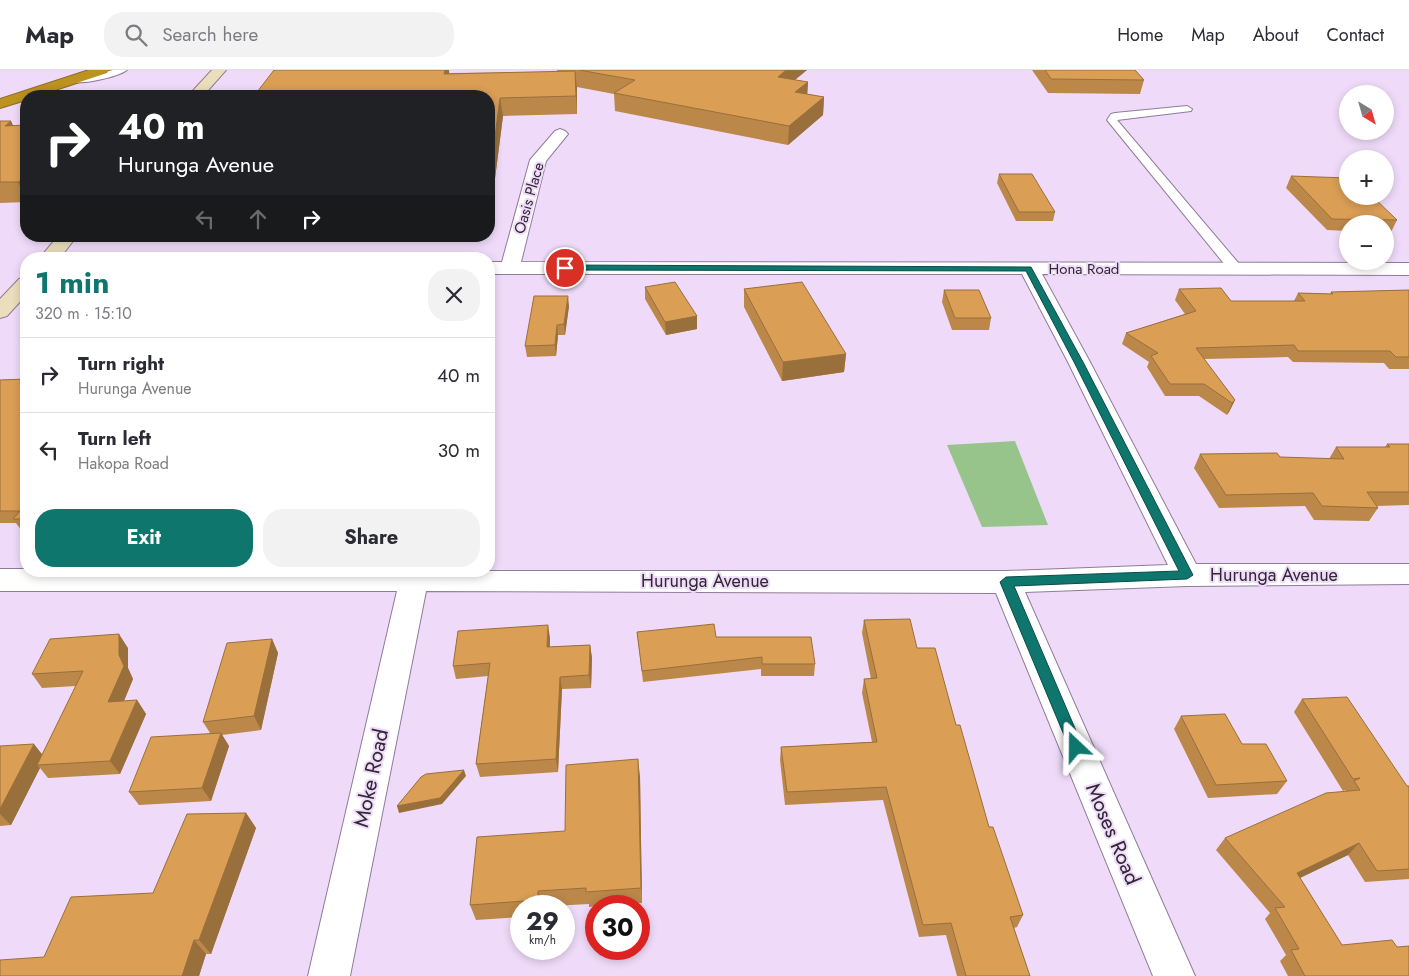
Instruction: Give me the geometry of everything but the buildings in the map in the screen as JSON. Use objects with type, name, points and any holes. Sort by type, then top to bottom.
[{"type":"highway","points":[[0,91],[69,75],[102,70]]},
{"type":"highway","points":[[33,90],[69,75]]},
{"type":"highway","points":[[0,104],[20,96]]},
{"type":"street","points":[[201,90],[219,70]]},
{"type":"street","name":"Oasis Place","points":[[510,268],[538,160],[560,134]]},
{"type":"street","points":[[54,252],[63,242]]},
{"type":"street","name":"Hona Road","points":[[495,268],[1409,269]]},
{"type":"street","points":[[1029,269],[1079,362],[1187,575]]},
{"type":"street","points":[[0,312],[20,290]]},
{"type":"street","name":"Hurunga Avenue","points":[[0,580],[1006,582],[1187,575],[1409,574]]},
{"type":"street","name":"Moke Road","points":[[329,976],[414,580]]},
{"type":"street","name":"Moses Road","points":[[1006,582],[1174,976]]},
{"type":"lane","points":[[69,75],[104,76],[122,70]]},
{"type":"lane","points":[[1187,109],[1115,116],[1112,120],[1236,268]]},
{"type":"green space","points":[[1015,441],[1048,525],[982,527],[947,445]]},
{"type":"route","points":[[565,268],[1029,269],[1079,362],[1187,575],[1006,582],[1076,747]]}]
